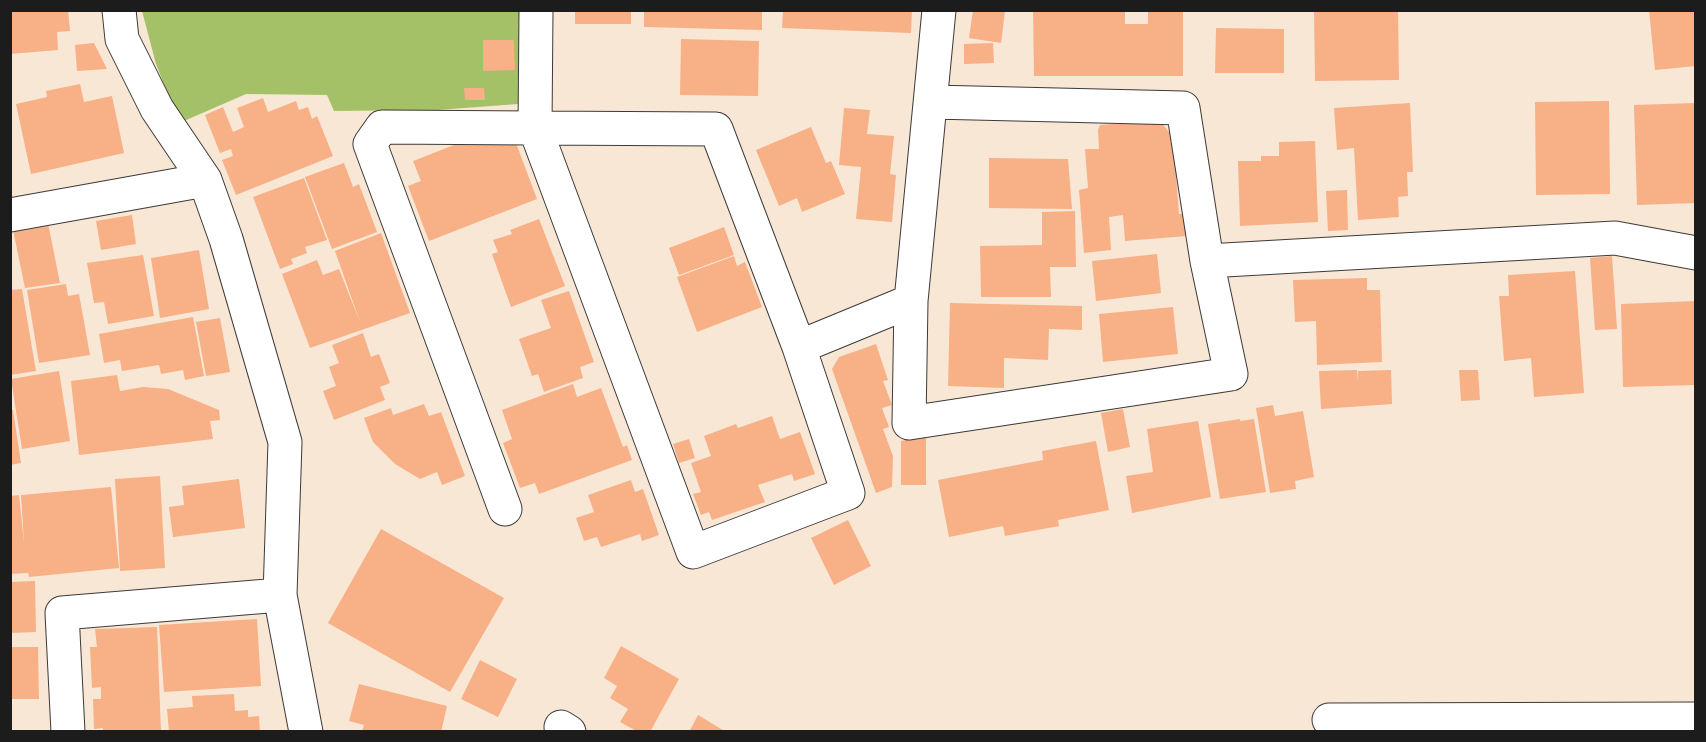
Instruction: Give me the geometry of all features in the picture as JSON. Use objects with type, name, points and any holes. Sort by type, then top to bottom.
[{"type":"street","points":[[119,10],[122,39],[157,109],[205,180],[226,238],[285,442],[280,595],[306,732]]},
{"type":"street","points":[[505,509],[370,144],[382,127],[535,128],[716,129],[798,347],[848,493],[693,552],[535,128],[536,10]]},
{"type":"street","points":[[932,102],[1183,108],[1207,261],[1231,374],[909,423],[911,301],[932,102],[939,10]]},
{"type":"street","points":[[10,215],[205,180]]},
{"type":"street","points":[[1207,261],[1615,237],[1695,253]]},
{"type":"street","points":[[798,347],[911,301]]},
{"type":"street","points":[[68,732],[62,613],[280,595]]},
{"type":"street","points":[[1329,720],[1695,720]]},
{"type":"green space","points":[[142,11],[520,11],[518,104],[438,110],[334,111],[327,95],[246,94],[184,121],[172,105],[156,64]]},
{"type":"building","points":[[10,10],[68,10],[70,31],[57,32],[58,50],[10,54]]},
{"type":"building","points":[[575,10],[631,10],[631,24],[575,24]]},
{"type":"building","points":[[644,10],[762,10],[762,30],[644,27]]},
{"type":"building","points":[[783,10],[912,10],[911,33],[782,28]]},
{"type":"building","points":[[973,10],[1005,11],[1001,43],[969,38]]},
{"type":"building","points":[[1033,10],[1125,10],[1125,24],[1148,24],[1148,10],[1183,10],[1183,76],[1034,76]]},
{"type":"building","points":[[1314,10],[1398,10],[1399,80],[1315,81]]},
{"type":"building","points":[[1649,10],[1696,10],[1696,66],[1655,70]]},
{"type":"building","points":[[1216,28],[1284,29],[1284,73],[1215,73]]},
{"type":"building","points":[[681,39],[759,41],[758,96],[680,95]]},
{"type":"building","points":[[483,40],[514,40],[515,70],[483,71]]},
{"type":"building","points":[[94,43],[107,69],[77,71],[75,45]]},
{"type":"building","points":[[993,43],[994,63],[964,64],[964,44]]},
{"type":"building","points":[[80,84],[84,102],[112,96],[124,153],[31,174],[16,104],[47,97],[46,91]]},
{"type":"building","points":[[464,88],[484,88],[485,100],[465,100]]},
{"type":"building","points":[[263,98],[268,112],[296,101],[299,110],[308,107],[312,119],[317,116],[333,156],[236,195],[222,160],[233,156],[231,149],[220,153],[205,115],[223,107],[233,132],[244,127],[237,108]]},
{"type":"building","points":[[1609,101],[1610,194],[1536,195],[1535,102]]},
{"type":"building","points":[[1410,103],[1413,172],[1407,172],[1408,196],[1398,197],[1399,217],[1358,220],[1354,148],[1337,150],[1334,108]]},
{"type":"building","points":[[1696,103],[1696,203],[1637,205],[1634,105]]},
{"type":"building","points":[[844,108],[870,110],[867,134],[894,136],[890,174],[896,175],[892,222],[856,219],[861,167],[839,165]]},
{"type":"building","points":[[1159,120],[1173,137],[1179,214],[1185,214],[1187,236],[1125,241],[1123,215],[1109,217],[1111,250],[1084,253],[1079,190],[1088,188],[1085,149],[1099,149],[1100,125]]},
{"type":"building","points":[[811,127],[826,163],[831,161],[845,194],[802,212],[797,198],[779,206],[756,150]]},
{"type":"building","points":[[1315,141],[1318,222],[1240,226],[1238,161],[1261,161],[1261,156],[1279,156],[1279,142]]},
{"type":"building","points":[[459,143],[516,143],[537,199],[429,241],[408,186],[421,181],[413,161]]},
{"type":"building","points":[[989,158],[1068,159],[1072,209],[989,208]]},
{"type":"building","points":[[344,163],[353,187],[359,184],[377,232],[332,249],[305,177]]},
{"type":"building","points":[[304,178],[327,240],[305,247],[307,253],[291,259],[293,264],[280,269],[253,197]]},
{"type":"building","points":[[1347,190],[1348,230],[1328,231],[1326,191]]},
{"type":"building","points":[[1075,211],[1076,267],[1050,267],[1051,297],[981,297],[980,246],[1042,245],[1042,212]]},
{"type":"building","points":[[132,215],[136,244],[101,250],[96,221]]},
{"type":"building","points":[[539,219],[565,286],[511,307],[492,254],[498,252],[493,240],[512,234],[510,230]]},
{"type":"building","points":[[48,223],[60,283],[25,288],[13,230]]},
{"type":"building","points":[[724,227],[734,255],[679,275],[669,248]]},
{"type":"building","points":[[381,233],[410,313],[310,348],[282,274],[317,260],[323,275],[339,269],[360,322],[335,251]]},
{"type":"building","points":[[199,250],[209,309],[160,318],[151,258]]},
{"type":"building","points":[[1157,254],[1161,293],[1096,301],[1092,261]]},
{"type":"building","points":[[143,255],[154,316],[108,324],[104,302],[94,303],[87,263]]},
{"type":"building","points":[[734,256],[737,266],[745,262],[762,307],[697,332],[677,277]]},
{"type":"building","points":[[1612,256],[1617,329],[1595,330],[1590,258]]},
{"type":"building","points":[[1575,271],[1584,393],[1534,397],[1531,358],[1504,361],[1499,296],[1509,296],[1508,275]]},
{"type":"building","points":[[1367,278],[1367,290],[1380,290],[1382,362],[1317,365],[1316,321],[1295,322],[1293,280]]},
{"type":"building","points":[[66,284],[68,296],[79,294],[90,355],[39,363],[27,290]]},
{"type":"building","points":[[22,289],[36,371],[10,375],[10,290]]},
{"type":"building","points":[[569,291],[594,362],[580,367],[583,378],[544,392],[538,374],[532,376],[519,339],[551,328],[541,300]]},
{"type":"building","points":[[1696,301],[1696,385],[1623,387],[1621,304]]},
{"type":"building","points":[[950,303],[1082,306],[1082,330],[1049,329],[1048,360],[1004,358],[1004,388],[948,386]]},
{"type":"building","points":[[1173,307],[1178,354],[1103,362],[1099,314]]},
{"type":"building","points":[[193,317],[204,376],[185,380],[183,370],[161,374],[159,365],[122,371],[120,360],[104,363],[99,334]]},
{"type":"building","points":[[220,318],[230,372],[206,376],[196,322]]},
{"type":"building","points":[[363,333],[371,357],[379,354],[390,383],[380,387],[385,400],[334,420],[323,391],[336,386],[329,367],[339,363],[332,345]]},
{"type":"building","points":[[876,344],[888,380],[883,381],[892,405],[882,408],[889,427],[883,429],[893,456],[892,487],[876,493],[832,369],[839,357]]},
{"type":"building","points":[[1357,370],[1358,382],[1358,371],[1391,370],[1392,404],[1321,409],[1319,371]]},
{"type":"building","points":[[1459,370],[1478,370],[1480,400],[1461,401]]},
{"type":"building","points":[[59,371],[70,441],[22,449],[11,379]]},
{"type":"building","points":[[117,375],[120,391],[143,387],[168,389],[219,410],[220,420],[210,421],[213,439],[79,455],[71,381]]},
{"type":"building","points":[[573,384],[577,397],[601,388],[623,447],[627,445],[632,460],[539,494],[535,483],[520,488],[503,443],[512,439],[502,410]]},
{"type":"building","points":[[424,404],[429,416],[441,412],[465,476],[442,485],[437,472],[420,479],[395,464],[373,442],[364,418],[391,408],[393,415]]},
{"type":"building","points":[[1273,405],[1275,416],[1303,411],[1314,477],[1295,481],[1296,489],[1270,493],[1256,408]]},
{"type":"building","points":[[1123,409],[1130,447],[1108,452],[1101,413]]},
{"type":"building","points":[[10,410],[13,410],[21,463],[10,465]]},
{"type":"building","points":[[772,416],[780,439],[800,432],[815,474],[794,481],[792,474],[758,485],[765,502],[712,520],[709,512],[701,515],[693,494],[701,492],[691,463],[711,456],[704,436],[736,424],[738,428]]},
{"type":"building","points":[[1240,419],[1240,421],[1254,419],[1266,492],[1220,499],[1208,424]]},
{"type":"building","points":[[1198,421],[1211,497],[1132,513],[1126,476],[1153,472],[1147,429]]},
{"type":"building","points":[[926,436],[926,485],[901,485],[901,441]]},
{"type":"building","points":[[689,439],[695,458],[679,463],[673,444]]},
{"type":"building","points":[[1096,441],[1109,510],[1058,520],[1059,526],[1005,536],[1003,526],[949,537],[938,480],[1043,460],[1042,451]]},
{"type":"building","points":[[160,476],[165,568],[120,571],[115,479]]},
{"type":"building","points":[[239,479],[245,528],[173,537],[169,507],[184,505],[182,486]]},
{"type":"building","points":[[631,480],[635,492],[643,489],[659,535],[642,541],[640,534],[601,547],[597,537],[584,541],[576,518],[594,512],[588,495]]},
{"type":"building","points":[[111,487],[119,568],[29,577],[28,573],[10,574],[10,496],[19,495],[24,543],[21,495]]},
{"type":"building","points":[[848,520],[871,566],[834,585],[811,538]]},
{"type":"building","points":[[381,529],[504,598],[450,692],[328,623]]},
{"type":"building","points":[[35,581],[36,632],[10,633],[10,582]]},
{"type":"building","points":[[257,619],[261,686],[164,692],[159,625]]},
{"type":"building","points":[[157,627],[161,732],[103,732],[103,728],[94,729],[93,699],[101,699],[101,687],[92,688],[90,647],[97,647],[95,629]]},
{"type":"building","points":[[621,646],[679,679],[650,732],[638,732],[620,722],[628,709],[610,698],[617,686],[604,678]]},
{"type":"building","points":[[10,647],[38,647],[39,699],[10,699]]},
{"type":"building","points":[[480,660],[517,679],[498,717],[461,699]]},
{"type":"building","points":[[359,684],[447,706],[441,732],[362,732],[364,725],[349,721]]},
{"type":"building","points":[[234,694],[235,711],[248,710],[248,717],[259,716],[260,732],[169,732],[167,709],[193,707],[192,696]]},
{"type":"building","points":[[698,715],[726,732],[689,732]]}]
